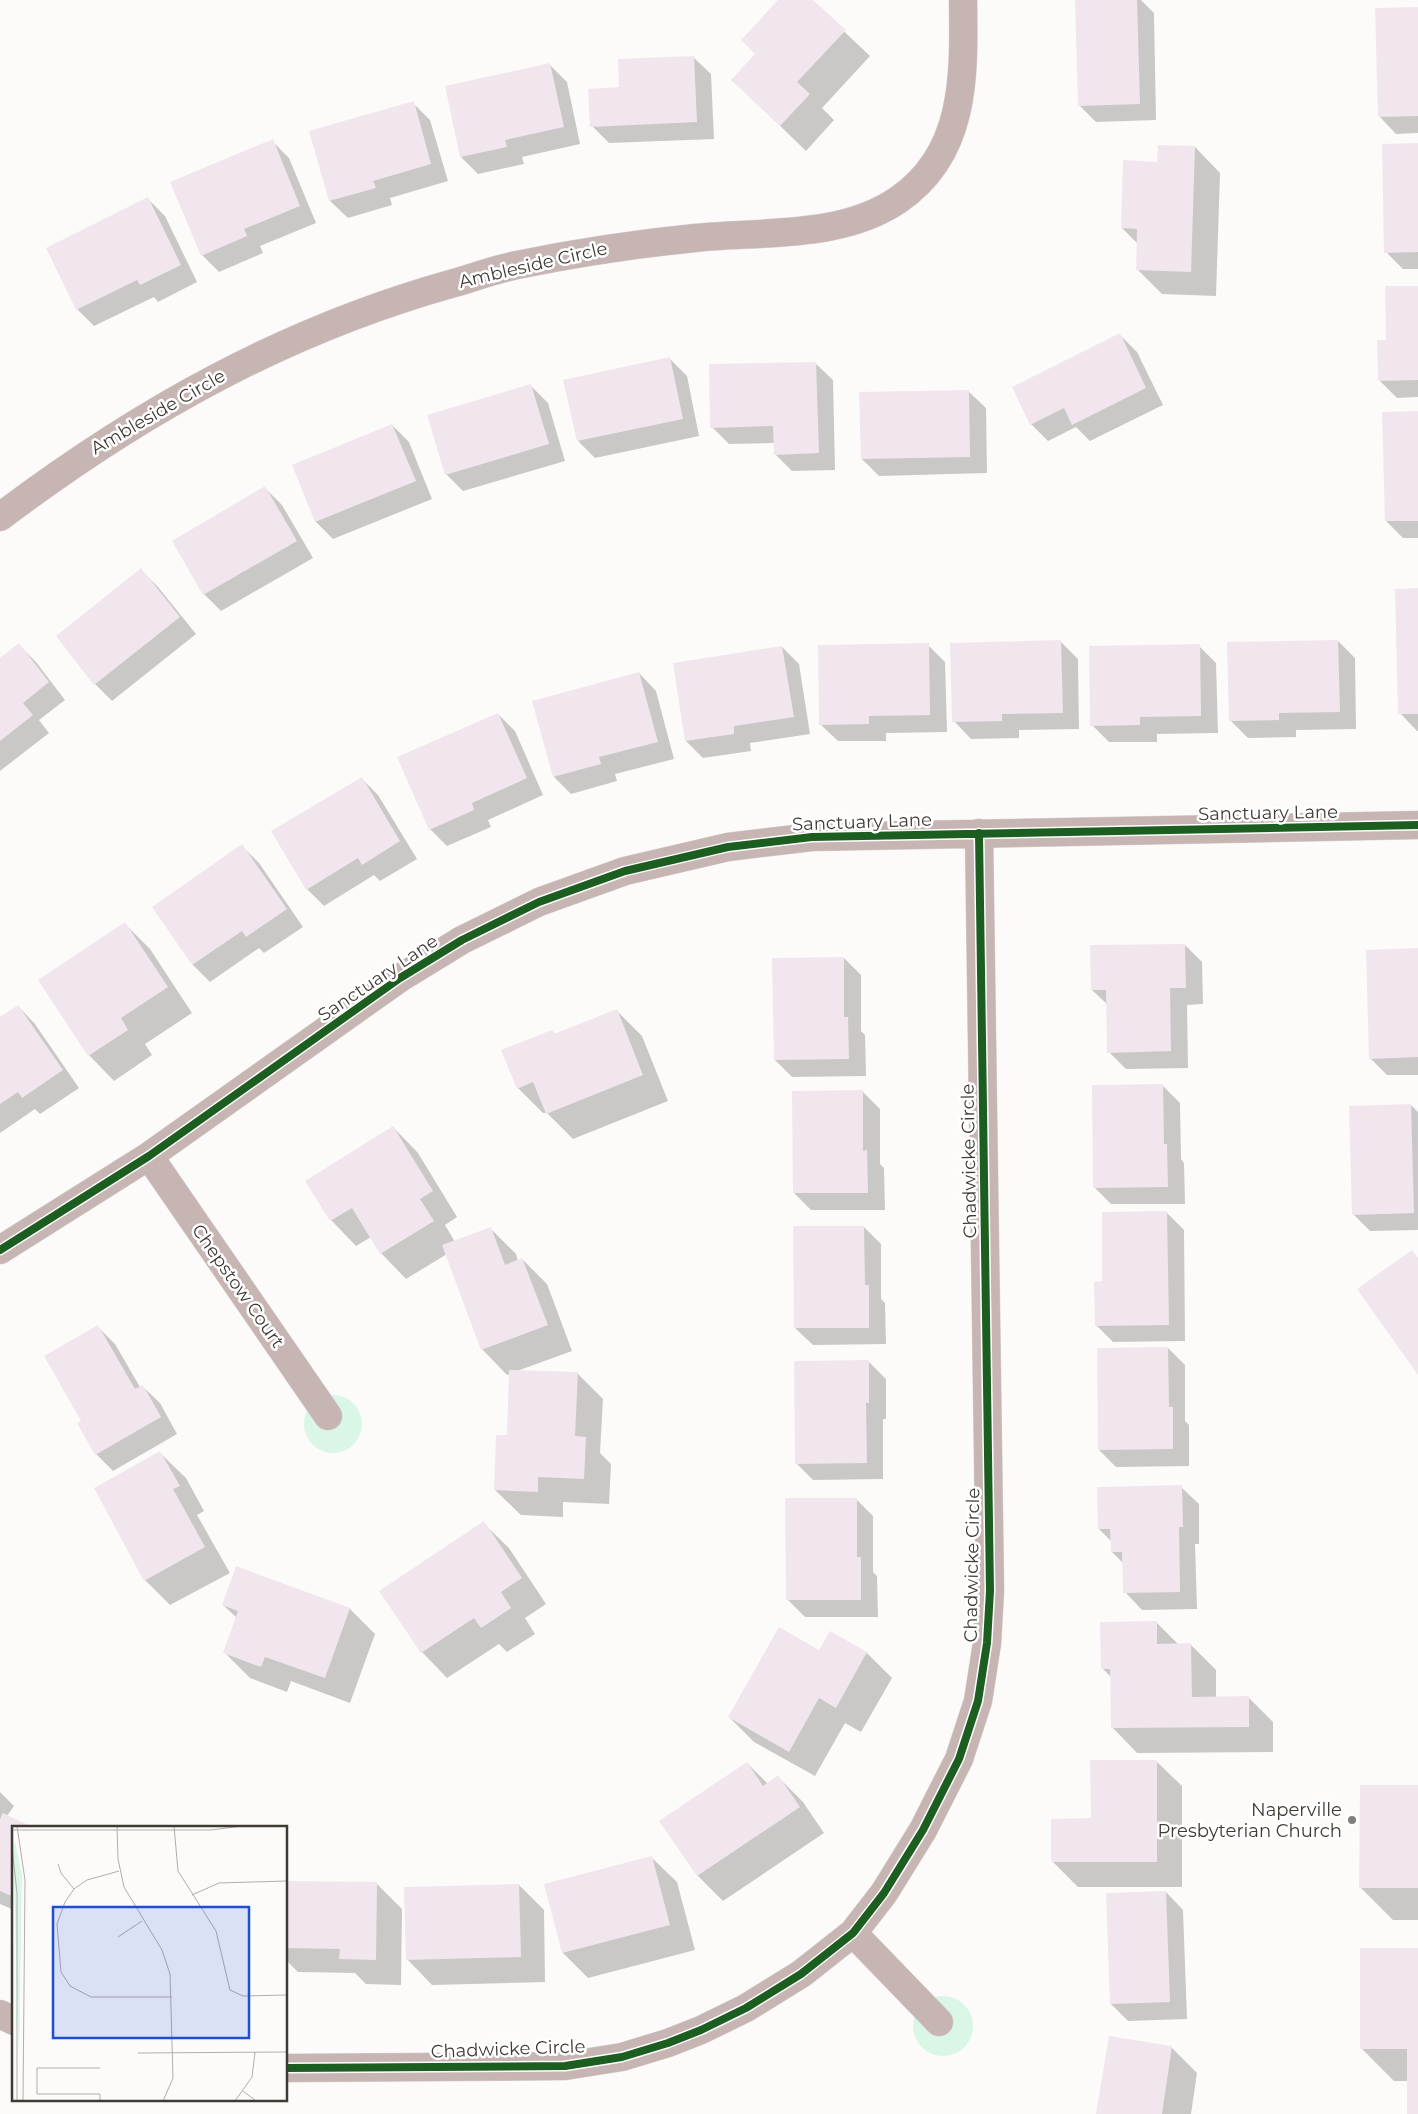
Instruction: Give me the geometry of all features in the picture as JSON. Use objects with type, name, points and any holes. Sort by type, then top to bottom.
[{"type":"street","name":"Ambleside Circle","points":[[0,517],[95,448],[176,398],[261,354],[339,320],[400,298],[514,266],[616,246],[802,231],[862,219],[898,200],[925,178],[947,144],[956,112],[964,66],[962,0]]},
{"type":"street","name":"Sanctuary Lane","points":[[0,1250],[149,1156],[400,978],[462,940],[539,902],[625,870],[728,847],[812,838],[979,833],[1418,826]]},
{"type":"street","name":"Chadwicke Circle","points":[[288,2068],[565,2066],[622,2057],[668,2043],[701,2030],[746,2008],[802,1974],[853,1933],[884,1893],[924,1830],[959,1759],[978,1701],[987,1643],[990,1590],[979,833]]},
{"type":"street","name":"Chepstow Court","points":[[149,1156],[328,1416]]},
{"type":"street","points":[[853,1933],[939,2022]]},
{"type":"street","points":[[0,2014],[12,2020]]},
{"type":"green space","points":[[333,1395],[344,1397],[357,1408],[362,1424],[360,1435],[349,1448],[333,1453],[322,1451],[309,1440],[304,1424],[306,1413],[317,1400]]},
{"type":"green space","points":[[943,1996],[960,2001],[968,2009],[973,2026],[968,2043],[960,2051],[943,2056],[926,2051],[918,2043],[913,2026],[918,2009],[926,2001]]},
{"type":"building","points":[[778,0],[813,0],[846,30],[797,82],[810,94],[780,126],[731,80],[755,54],[741,40]]},
{"type":"building","points":[[1075,0],[1137,0],[1140,104],[1078,106]]},
{"type":"building","points":[[1418,7],[1418,116],[1378,117],[1375,8]]},
{"type":"building","points":[[694,56],[697,122],[590,127],[588,89],[619,87],[618,59]]},
{"type":"building","points":[[550,63],[564,127],[505,140],[507,147],[460,157],[445,86]]},
{"type":"building","points":[[414,101],[431,164],[373,181],[376,188],[329,201],[309,131]]},
{"type":"building","points":[[273,139],[300,206],[244,229],[247,236],[201,256],[170,182]]},
{"type":"building","points":[[1418,143],[1418,252],[1384,253],[1382,144]]},
{"type":"building","points":[[1158,145],[1195,146],[1191,272],[1136,270],[1137,229],[1121,228],[1123,160],[1157,162]]},
{"type":"building","points":[[148,197],[181,265],[140,285],[137,280],[76,310],[46,248]]},
{"type":"building","points":[[1385,286],[1418,286],[1418,380],[1378,381],[1377,340],[1386,340]]},
{"type":"building","points":[[1120,333],[1146,388],[1072,425],[1064,408],[1030,425],[1012,387]]},
{"type":"building","points":[[670,357],[683,419],[577,441],[563,380]]},
{"type":"building","points":[[816,362],[819,453],[774,455],[773,426],[710,428],[709,364]]},
{"type":"building","points":[[531,384],[549,444],[445,475],[427,415]]},
{"type":"building","points":[[969,390],[970,457],[861,459],[859,392]]},
{"type":"building","points":[[1418,411],[1418,521],[1385,521],[1382,412]]},
{"type":"building","points":[[392,424],[416,481],[315,522],[292,465]]},
{"type":"building","points":[[265,486],[297,541],[203,595],[172,541]]},
{"type":"building","points":[[141,568],[180,617],[94,685],[56,636]]},
{"type":"building","points":[[1418,588],[1418,714],[1398,714],[1395,589]]},
{"type":"building","points":[[1061,640],[1063,713],[1002,714],[1002,721],[952,722],[950,643]]},
{"type":"building","points":[[1338,640],[1340,712],[1279,713],[1279,720],[1229,721],[1227,642]]},
{"type":"building","points":[[19,643],[49,682],[23,703],[33,715],[0,741],[0,658]]},
{"type":"building","points":[[929,643],[930,715],[869,716],[869,724],[819,725],[818,645]]},
{"type":"building","points":[[1200,644],[1201,716],[1140,717],[1140,725],[1090,726],[1089,646]]},
{"type":"building","points":[[782,646],[794,717],[734,726],[734,734],[685,741],[673,663]]},
{"type":"building","points":[[639,672],[658,742],[599,757],[601,764],[553,777],[532,701]]},
{"type":"building","points":[[498,713],[527,778],[472,803],[474,810],[429,830],[397,757]]},
{"type":"building","points":[[362,777],[400,841],[362,865],[358,858],[306,890],[271,831]]},
{"type":"building","points":[[242,844],[287,909],[246,937],[242,931],[192,965],[152,907]]},
{"type":"building","points":[[125,922],[168,987],[121,1018],[128,1030],[88,1056],[38,980]]},
{"type":"building","points":[[1185,944],[1186,988],[1170,988],[1171,1051],[1107,1053],[1106,990],[1091,990],[1090,945]]},
{"type":"building","points":[[1418,948],[1418,1057],[1369,1059],[1366,950]]},
{"type":"building","points":[[844,957],[844,1017],[848,1017],[849,1059],[774,1060],[772,958]]},
{"type":"building","points":[[18,1005],[63,1070],[22,1098],[18,1092],[0,1104],[0,1017]]},
{"type":"building","points":[[617,1009],[643,1075],[546,1114],[533,1082],[517,1089],[501,1050],[552,1030],[554,1034]]},
{"type":"building","points":[[1163,1084],[1164,1144],[1167,1144],[1168,1187],[1093,1188],[1092,1085]]},
{"type":"building","points":[[863,1090],[863,1151],[867,1150],[868,1193],[793,1193],[792,1091]]},
{"type":"building","points":[[1411,1104],[1414,1213],[1352,1215],[1349,1106]]},
{"type":"building","points":[[393,1126],[433,1191],[420,1199],[434,1221],[380,1254],[352,1208],[330,1221],[305,1181]]},
{"type":"building","points":[[1167,1211],[1169,1325],[1095,1326],[1094,1282],[1102,1281],[1102,1212]]},
{"type":"building","points":[[793,1226],[864,1226],[865,1285],[869,1285],[869,1328],[794,1328]]},
{"type":"building","points":[[491,1227],[505,1265],[522,1258],[548,1325],[481,1350],[442,1245]]},
{"type":"building","points":[[1412,1250],[1418,1258],[1418,1375],[1357,1289]]},
{"type":"building","points":[[98,1325],[135,1389],[143,1385],[161,1417],[95,1455],[77,1423],[81,1421],[44,1356]]},
{"type":"building","points":[[1168,1347],[1169,1407],[1173,1407],[1173,1449],[1098,1450],[1097,1348]]},
{"type":"building","points":[[869,1360],[869,1403],[866,1403],[867,1463],[795,1464],[794,1361]]},
{"type":"building","points":[[509,1370],[578,1372],[575,1436],[586,1437],[584,1479],[538,1477],[538,1492],[494,1490],[496,1435],[507,1435]]},
{"type":"building","points":[[160,1451],[180,1486],[173,1489],[205,1547],[144,1581],[94,1488]]},
{"type":"building","points":[[1182,1485],[1183,1527],[1179,1527],[1180,1592],[1123,1593],[1122,1552],[1111,1552],[1110,1529],[1098,1529],[1097,1487]]},
{"type":"building","points":[[785,1498],[857,1498],[857,1557],[861,1557],[861,1600],[786,1600]]},
{"type":"building","points":[[484,1521],[522,1578],[501,1592],[511,1608],[481,1628],[474,1618],[421,1653],[379,1591]]},
{"type":"building","points":[[236,1566],[350,1608],[325,1678],[265,1657],[261,1667],[223,1653],[238,1611],[222,1605]]},
{"type":"building","points":[[1157,1621],[1157,1644],[1191,1643],[1192,1697],[1249,1696],[1249,1727],[1111,1728],[1110,1669],[1101,1669],[1100,1622]]},
{"type":"building","points":[[779,1627],[819,1650],[830,1631],[867,1652],[836,1708],[819,1698],[789,1752],[728,1717]]},
{"type":"building","points":[[1090,1760],[1157,1760],[1157,1862],[1051,1862],[1051,1819],[1091,1818]]},
{"type":"building","points":[[747,1762],[763,1786],[778,1775],[800,1807],[697,1876],[659,1821]]},
{"type":"building","points":[[1360,1785],[1418,1785],[1418,1888],[1359,1888]]},
{"type":"building","points":[[3,1813],[31,1826],[12,1826],[12,1896],[0,1891],[0,1819]]},
{"type":"building","points":[[652,1856],[670,1925],[562,1953],[544,1884]]},
{"type":"building","points":[[288,1881],[377,1882],[376,1960],[339,1959],[340,1949],[288,1948]]},
{"type":"building","points":[[519,1884],[521,1957],[406,1960],[404,1887]]},
{"type":"building","points":[[1166,1891],[1170,2002],[1110,2004],[1106,1893]]},
{"type":"building","points":[[1360,1948],[1418,1948],[1418,2114],[1407,2114],[1407,2049],[1360,2049]]},
{"type":"building","points":[[1109,2036],[1172,2046],[1162,2114],[1096,2114]]},
{"type":"cycle path","points":[[0,1250],[149,1156],[400,978],[462,940],[539,902],[625,871],[728,847],[812,837],[1418,825]]},
{"type":"cycle path","points":[[288,2068],[565,2066],[622,2057],[668,2043],[701,2030],[746,2008],[801,1974],[853,1933],[884,1893],[923,1830],[959,1759],[978,1701],[987,1643],[990,1591],[979,833]]},
{"type":"place","name":"Naperville Presbyterian Church","points":[[1352,1820]]}]
